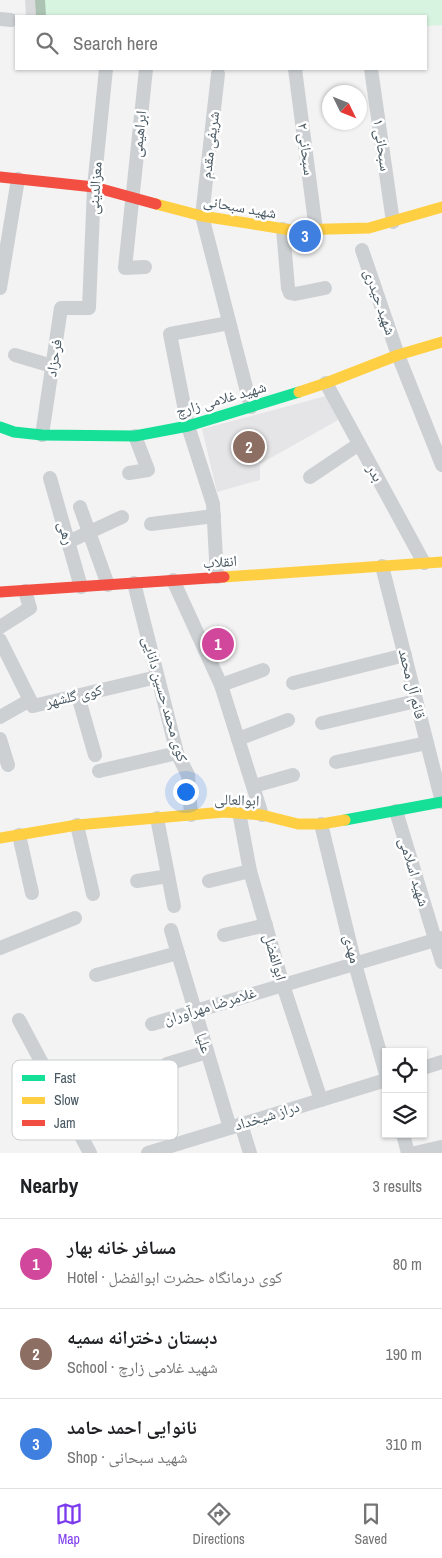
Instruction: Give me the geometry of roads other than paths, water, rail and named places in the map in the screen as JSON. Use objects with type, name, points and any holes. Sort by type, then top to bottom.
[{"type":"street","name":"معزالدینی","points":[[89,308],[94,187],[106,70]]},
{"type":"street","name":"ابراهیمی","points":[[145,267],[125,268],[146,70]]},
{"type":"street","name":"سبحانی ۲","points":[[296,70],[316,230]]},
{"type":"street","name":"سبحانی ۱","points":[[372,70],[393,222]]},
{"type":"street","name":"شریفی مقدم","points":[[202,216],[218,74]]},
{"type":"street","name":"شهید سبحانی","points":[[0,177],[94,187],[202,216],[283,229],[369,228],[442,207]]},
{"type":"street","points":[[0,288],[18,179]]},
{"type":"street","points":[[202,216],[251,407]]},
{"type":"street","points":[[283,229],[290,293],[295,294],[324,288]]},
{"type":"street","name":"شهید حیدری","points":[[362,250],[398,355],[442,465]]},
{"type":"street","name":"فرحزاد","points":[[42,435],[61,308],[89,308]]},
{"type":"street","points":[[217,577],[213,504],[188,426],[170,334],[229,323]]},
{"type":"street","name":"شهید غلامی زارچ","points":[[0,427],[14,432],[42,435],[134,436],[188,426],[326,383],[398,355],[442,342]]},
{"type":"street","points":[[15,355],[52,366]]},
{"type":"street","name":"بدر","points":[[326,383],[424,563]]},
{"type":"street","points":[[129,473],[148,470],[134,436]]},
{"type":"street","points":[[310,477],[359,444]]},
{"type":"street","name":"رهی","points":[[50,478],[82,587]]},
{"type":"street","points":[[80,507],[108,585]]},
{"type":"street","points":[[151,524],[214,516]]},
{"type":"street","points":[[68,542],[122,517]]},
{"type":"street","name":"انقلاب","points":[[0,592],[442,562]]},
{"type":"street","name":"قائم آل محمد","points":[[382,566],[442,802]]},
{"type":"street","points":[[173,580],[221,685],[262,815]]},
{"type":"street","name":"کوی محمد حسین دانایی","points":[[134,583],[177,753],[188,775],[191,815]]},
{"type":"street","points":[[0,628],[30,608],[25,591]]},
{"type":"street","name":"کوی گلشهر","points":[[0,640],[33,706],[157,677]]},
{"type":"street","points":[[293,683],[405,654]]},
{"type":"street","points":[[221,685],[263,670]]},
{"type":"street","points":[[78,696],[95,755]]},
{"type":"street","points":[[0,717],[30,700]]},
{"type":"street","points":[[322,723],[416,702]]},
{"type":"street","points":[[238,739],[288,720]]},
{"type":"street","points":[[0,739],[8,765]]},
{"type":"street","points":[[336,762],[427,743]]},
{"type":"street","points":[[99,771],[177,753]]},
{"type":"street","points":[[254,786],[293,775]]},
{"type":"street","name":"ابوالعالی","points":[[0,838],[78,824],[239,812],[262,815],[298,824],[321,824],[442,802]]},
{"type":"street","name":"شهید اسلامی","points":[[396,811],[438,939],[442,962]]},
{"type":"street","name":"ابوالفضل","points":[[239,812],[250,871],[283,984],[321,1100]]},
{"type":"street","points":[[157,818],[174,906]]},
{"type":"street","points":[[78,824],[93,894]]},
{"type":"street","name":"مهدی","points":[[321,824],[355,964],[382,1060]]},
{"type":"street","points":[[19,835],[32,893]]},
{"type":"street","points":[[208,881],[250,871]]},
{"type":"street","points":[[137,881],[168,876]]},
{"type":"street","points":[[0,948],[75,918]]},
{"type":"street","points":[[224,935],[266,925]]},
{"type":"street","name":"علیا","points":[[171,930],[207,1052],[235,1126],[250,1153]]},
{"type":"street","name":"غلامرضا مهرآوران","points":[[152,1024],[438,939]]},
{"type":"street","points":[[96,975],[178,953]]},
{"type":"street","points":[[18,1020],[40,1060]]},
{"type":"street","points":[[178,1061],[207,1052]]},
{"type":"street","points":[[427,1067],[442,1062]]},
{"type":"street","name":"دراز شیخداد","points":[[148,1153],[382,1081]]},
{"type":"street","points":[[404,1138],[408,1153]]},
{"type":"street","points":[[83,1140],[90,1153]]},
{"type":"street","points":[[415,1153],[441,1147]]},
{"type":"place","name":"نانوایی احمد حامد","points":[[305,236]]},
{"type":"place","name":"دبستان دخترانه سمیه","points":[[249,447]]},
{"type":"place","name":"مسافر خانه بهار","points":[[218,644]]}]
